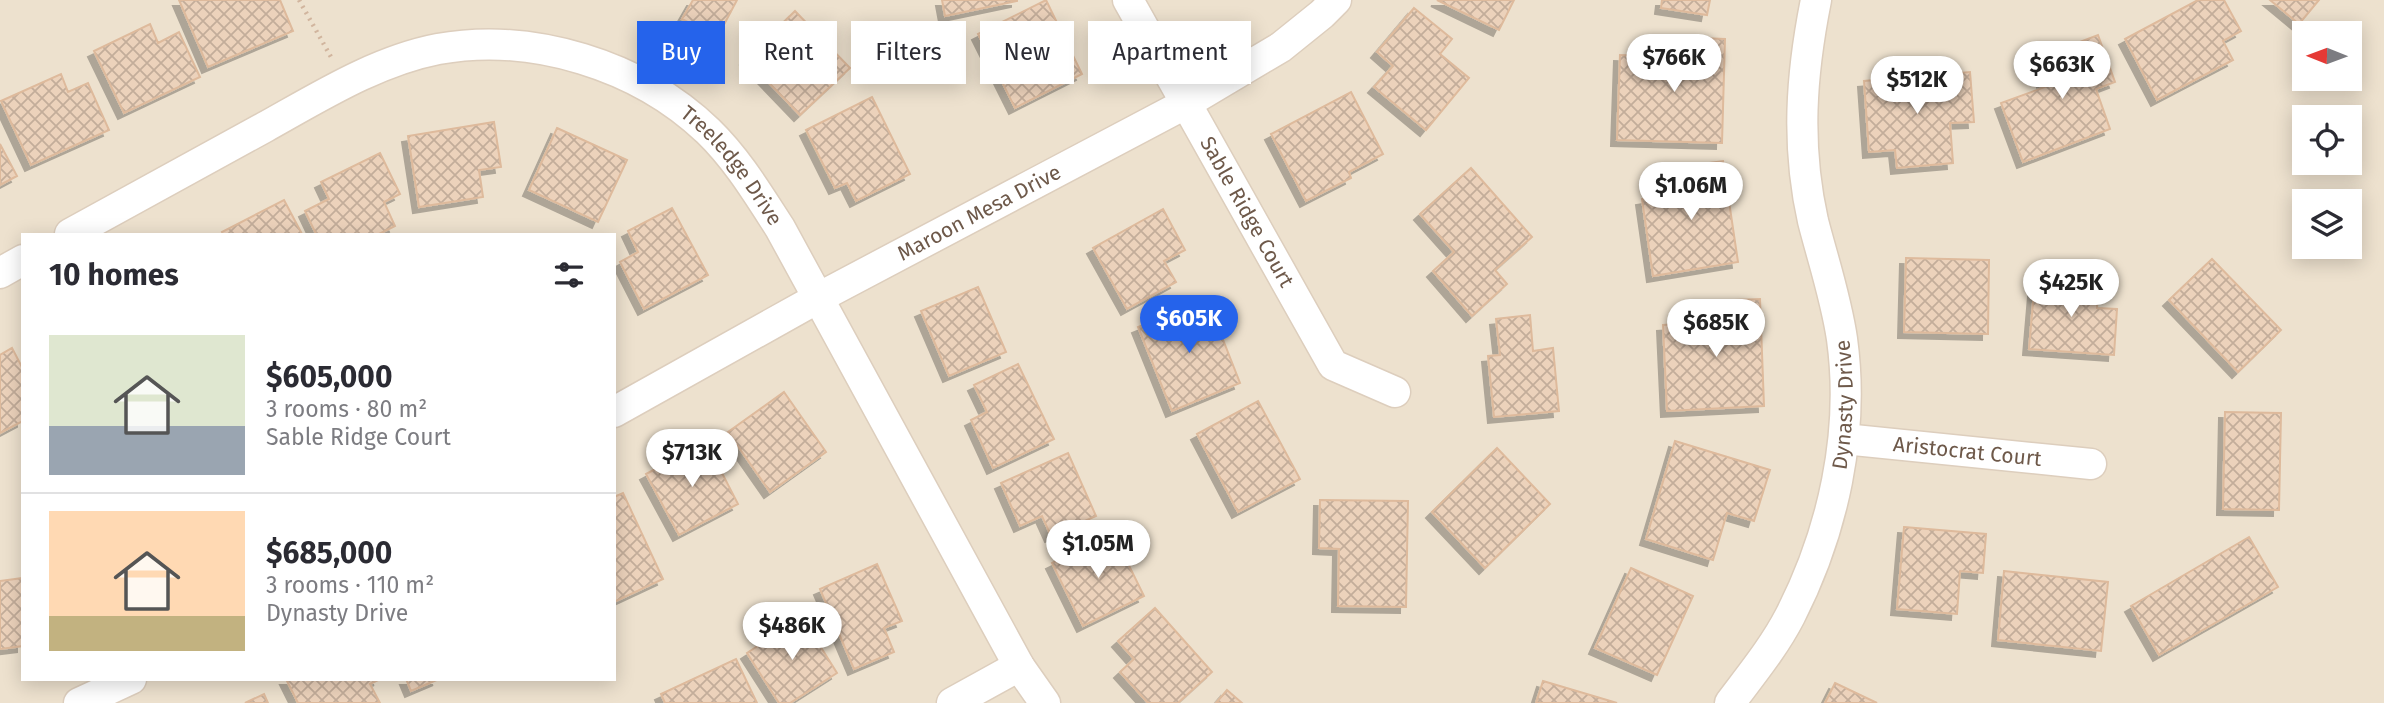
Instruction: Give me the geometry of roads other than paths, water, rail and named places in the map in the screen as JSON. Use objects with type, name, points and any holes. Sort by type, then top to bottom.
[{"type":"street","name":"Sable Ridge Court","points":[[1128,0],[1333,365],[1395,392]]},
{"type":"street","name":"Maroon Mesa Drive","points":[[616,411],[818,298],[1185,104],[1281,47],[1322,15],[1336,0]]},
{"type":"street","name":"Dynasty Drive","points":[[1730,703],[1790,617],[1826,528],[1844,439],[1846,386],[1842,341],[1834,293],[1813,220],[1802,135],[1801,100],[1805,60],[1816,0]]},
{"type":"street","name":"Treeledge Drive","points":[[71,233],[381,66],[438,49],[491,44],[553,52],[604,65],[659,92],[708,131],[745,173],[780,228],[1019,666],[1045,703]]},
{"type":"street","points":[[0,273],[21,261]]},
{"type":"street","name":"Aristocrat Court","points":[[1844,439],[2091,464]]},
{"type":"street","points":[[952,703],[1019,666]]},
{"type":"street","points":[[79,703],[127,681]]}]
